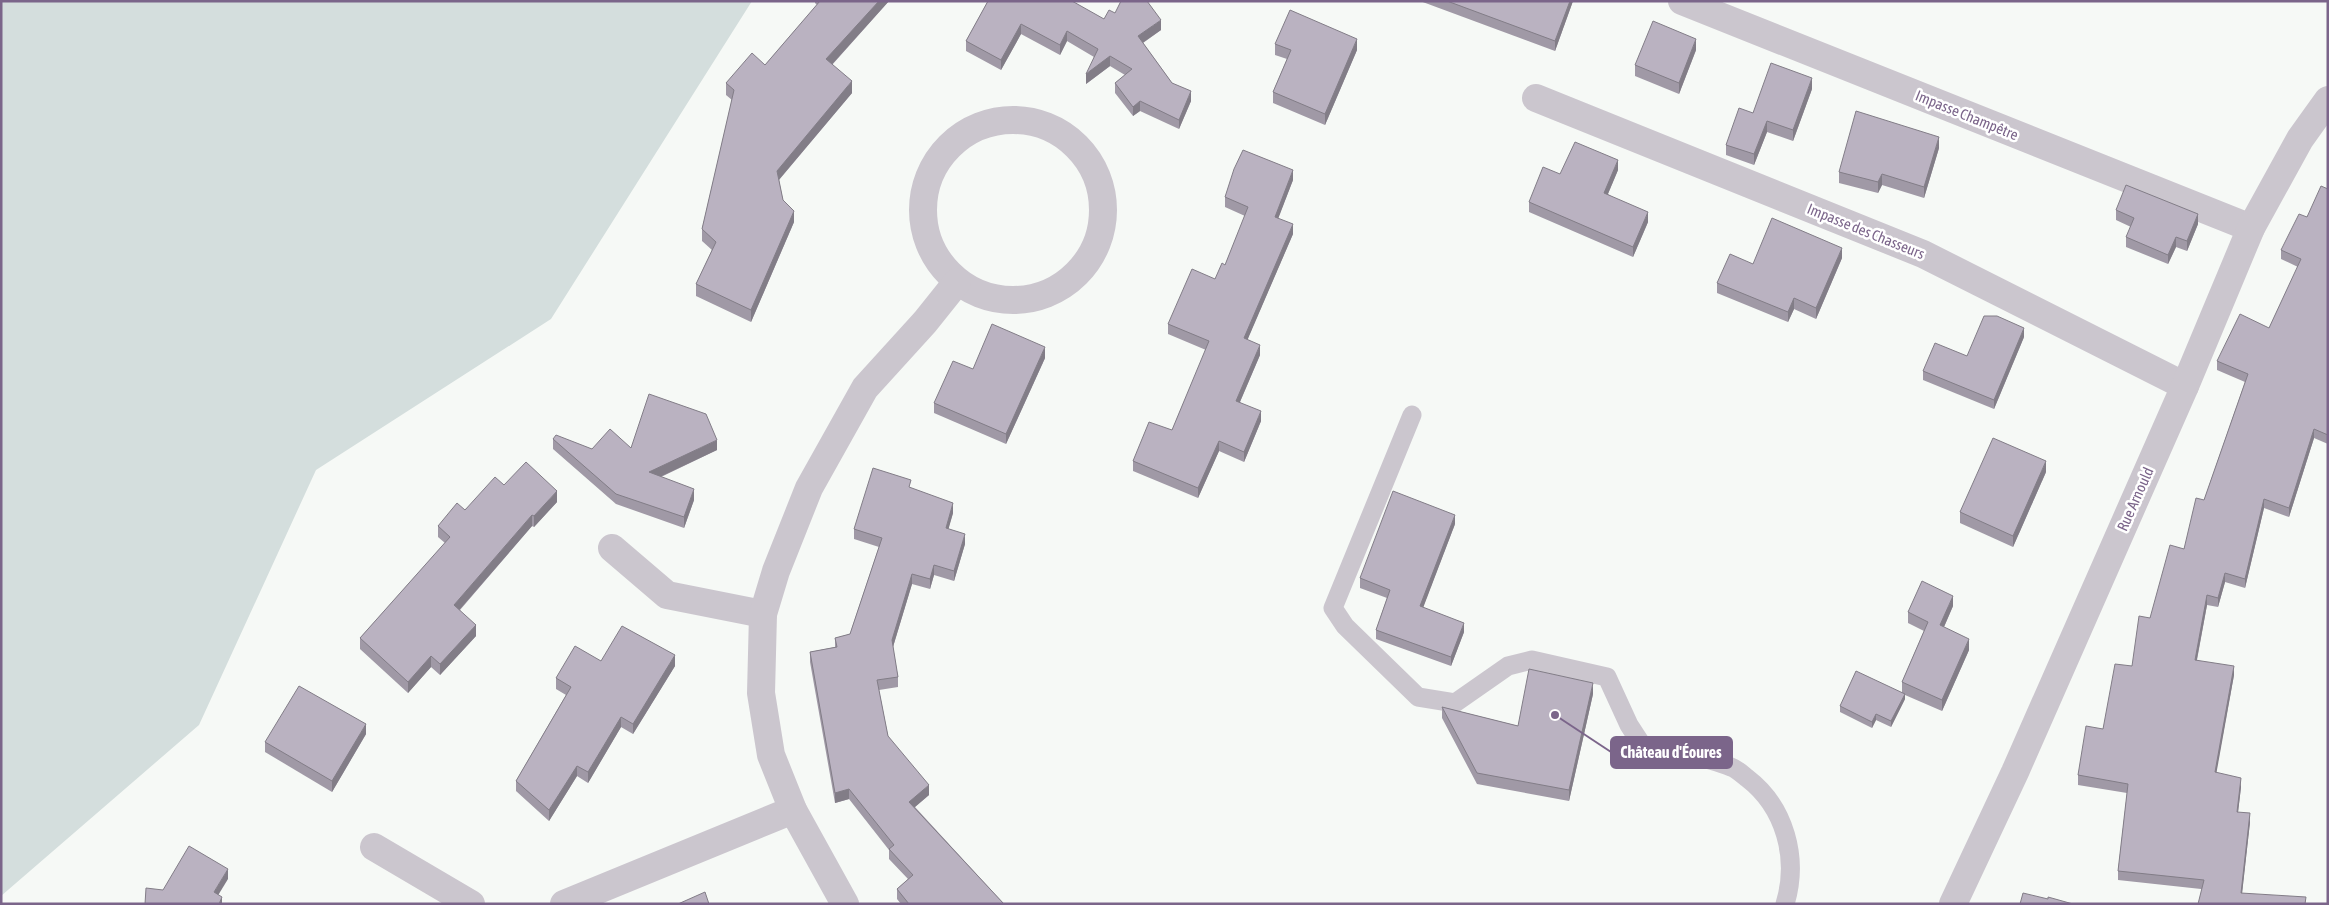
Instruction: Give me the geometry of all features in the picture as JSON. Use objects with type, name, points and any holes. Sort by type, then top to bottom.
[{"type":"street","name":"Impasse Champêtre","points":[[1682,1],[2251,228]]},
{"type":"street","name":"Impasse des Chasseurs","points":[[1536,98],[1923,254],[2185,386]]},
{"type":"street","name":"Rue Arnould","points":[[1953,904],[2015,772],[2185,386],[2251,228],[2300,139],[2328,100]]},
{"type":"street","points":[[1009,119],[1041,123],[1068,138],[1090,162],[1102,191],[1103,222],[1093,253],[1074,278],[1047,295],[1016,302],[985,297],[957,282],[936,259],[924,229],[922,198],[932,168],[946,149],[951,143],[978,126],[1009,119]]},
{"type":"street","points":[[845,904],[792,810],[771,755],[761,693],[763,614],[776,571],[809,488],[865,388],[925,322],[957,282]]},
{"type":"street","points":[[612,548],[667,594],[763,614]]},
{"type":"street","points":[[564,904],[792,810]]},
{"type":"street","points":[[374,847],[471,904]]},
{"type":"lane","points":[[1412,415],[1333,608],[1345,626],[1418,697],[1455,703],[1508,666],[1532,660],[1607,677],[1629,725],[1642,745],[1732,767],[1758,786],[1778,813],[1789,845],[1791,884],[1785,904]]},
{"type":"shaded area","points":[[1,1],[752,1],[551,319],[316,470],[199,725],[1,896]]},
{"type":"building","points":[[820,1],[879,1],[826,59],[852,81],[777,171],[783,200],[794,211],[751,310],[696,284],[716,242],[702,229],[734,90],[726,83],[752,53],[765,65]]},
{"type":"building","points":[[988,1],[1072,1],[1104,19],[1109,10],[1115,13],[1121,1],[1147,1],[1161,20],[1138,36],[1172,83],[1191,91],[1179,120],[1140,101],[1133,107],[1115,83],[1132,69],[1110,56],[1086,74],[1098,49],[1067,31],[1060,45],[1021,24],[1001,60],[966,41]]},
{"type":"building","points":[[1447,1],[1570,1],[1555,41]]},
{"type":"building","points":[[1290,10],[1357,39],[1325,114],[1273,92],[1291,50],[1275,44]]},
{"type":"building","points":[[1653,21],[1696,39],[1679,83],[1635,65]]},
{"type":"building","points":[[1771,63],[1812,78],[1793,130],[1767,121],[1754,154],[1726,145],[1739,108],[1753,113]]},
{"type":"building","points":[[1856,111],[1939,137],[1924,187],[1882,174],[1878,182],[1839,172]]},
{"type":"building","points":[[1575,142],[1618,160],[1604,193],[1648,212],[1633,247],[1529,202],[1543,167],[1560,174]]},
{"type":"building","points":[[1243,150],[1293,170],[1275,217],[1293,224],[1244,338],[1260,345],[1236,401],[1261,411],[1244,452],[1219,441],[1198,488],[1133,461],[1149,422],[1172,430],[1209,341],[1168,324],[1192,269],[1215,279],[1222,263],[1225,265],[1248,207],[1225,197],[1234,169]]},
{"type":"building","points":[[2126,185],[2198,214],[2187,241],[2176,237],[2168,255],[2126,237],[2134,218],[2116,210]]},
{"type":"building","points":[[2321,186],[2328,189],[2328,435],[2314,429],[2289,508],[2264,499],[2245,579],[2225,573],[2218,598],[2207,595],[2195,660],[2234,666],[2215,772],[2241,778],[2237,812],[2250,813],[2241,893],[2306,897],[2305,904],[2198,904],[2204,880],[2118,871],[2128,784],[2078,775],[2086,726],[2103,729],[2115,664],[2132,666],[2139,616],[2150,618],[2170,545],[2184,549],[2196,498],[2204,500],[2248,374],[2217,361],[2240,314],[2269,328],[2301,259],[2281,250],[2299,214],[2307,217]]},
{"type":"building","points":[[1772,218],[1842,248],[1816,308],[1794,298],[1788,312],[1717,283],[1730,254],[1753,264]]},
{"type":"building","points":[[1984,316],[1997,316],[2024,328],[1994,400],[1923,371],[1935,343],[1967,356]]},
{"type":"building","points":[[992,324],[1045,347],[1006,434],[934,403],[953,361],[973,369]]},
{"type":"building","points":[[649,394],[706,414],[717,440],[649,472],[694,489],[684,517],[616,494],[553,439],[556,435],[592,449],[610,429],[631,448]]},
{"type":"building","points":[[1993,438],[2046,461],[2013,536],[1960,512]]},
{"type":"building","points":[[526,462],[557,491],[534,516],[532,515],[454,605],[476,625],[440,664],[431,656],[408,682],[360,638],[450,537],[438,526],[457,503],[465,510],[495,477],[504,485]]},
{"type":"building","points":[[873,468],[911,480],[909,487],[953,503],[946,528],[965,534],[954,571],[934,565],[930,579],[912,574],[892,640],[898,677],[877,680],[888,736],[929,785],[909,802],[1004,904],[909,904],[897,889],[913,875],[889,849],[894,845],[849,789],[835,793],[810,652],[837,647],[835,638],[850,634],[882,538],[854,529]]},
{"type":"building","points":[[1393,491],[1455,515],[1420,606],[1464,623],[1451,657],[1376,630],[1390,590],[1360,578]]},
{"type":"building","points":[[1922,581],[1953,596],[1940,625],[1969,639],[1942,700],[1902,682],[1928,622],[1908,612]]},
{"type":"building","points":[[622,626],[675,655],[633,724],[621,717],[588,772],[577,766],[549,810],[516,781],[571,687],[556,678],[575,646],[601,661]]},
{"type":"building","points":[[1529,669],[1593,683],[1569,790],[1477,773],[1442,707],[1518,726]]},
{"type":"building","points":[[1856,671],[1905,694],[1891,721],[1876,714],[1872,722],[1840,706]]},
{"type":"building","points":[[299,686],[366,724],[332,781],[265,742]]},
{"type":"building","points":[[189,846],[228,869],[214,892],[222,897],[219,904],[145,904],[146,888],[163,890]]},
{"type":"building","points":[[705,892],[709,904],[678,904]]},
{"type":"building","points":[[2023,893],[2048,899],[2048,897],[2073,904],[2020,904]]},
{"type":"place","name":"Château d'Éoures","points":[[1555,715]]}]
